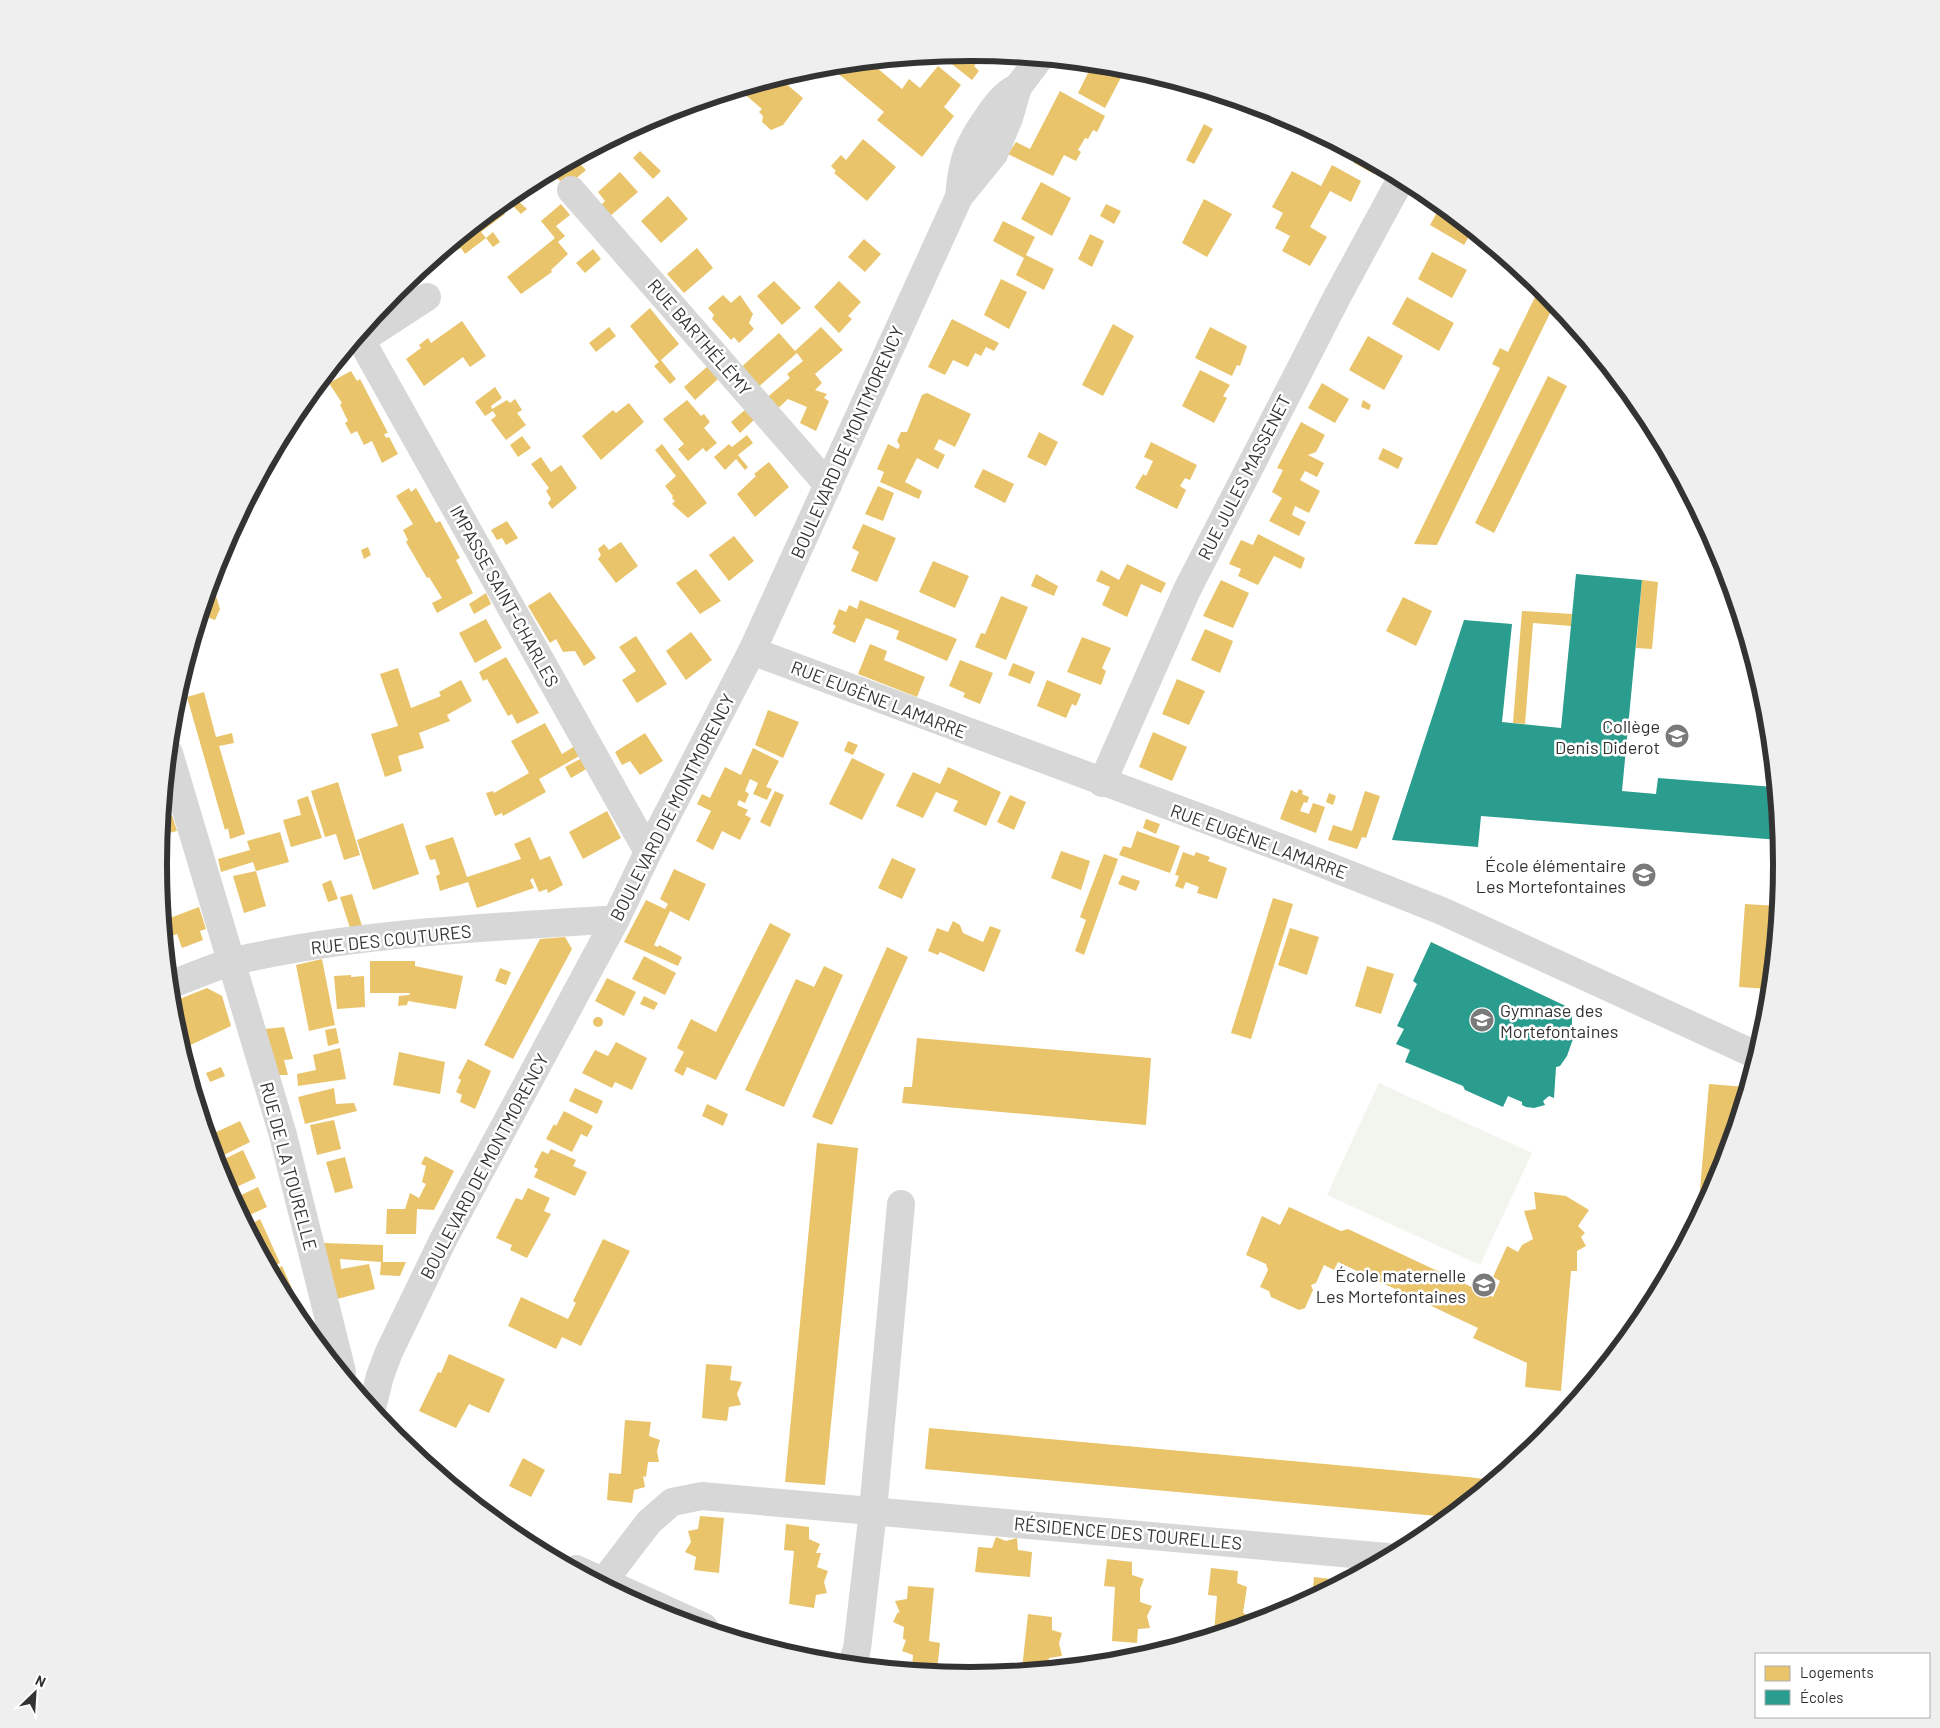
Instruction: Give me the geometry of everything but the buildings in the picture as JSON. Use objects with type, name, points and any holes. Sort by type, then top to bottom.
[{"type":"street","name":"BOULEVARD DE MONTMORENCY","points":[[374,1401],[389,1352],[443,1240],[616,919],[648,852],[752,651],[958,197],[962,168],[971,140],[1006,93],[1018,87],[1035,64]]},
{"type":"street","name":"RUE JULES MASSENET","points":[[1102,783],[1187,590],[1337,297],[1398,186]]},
{"type":"street","name":"RUE BARTHÉLÉMY","points":[[571,190],[828,485]]},
{"type":"street","name":"IMPASSE SAINT-CHARLES","points":[[363,339],[427,297]]},
{"type":"street","name":"IMPASSE SAINT-CHARLES","points":[[361,341],[648,852]]},
{"type":"street","name":"RUE EUGÈNE LAMARRE","points":[[752,651],[1102,783],[1290,851],[1442,912],[1750,1052]]},
{"type":"street","name":"RUE DE LA TOURELLE","points":[[174,764],[283,1135],[339,1360]]},
{"type":"street","name":"RUE DES COUTURES","points":[[176,983],[232,962],[296,949],[400,936],[616,919]]},
{"type":"street","points":[[854,1658],[857,1649],[873,1511],[901,1204]]},
{"type":"street","name":"RÉSIDENCE DES TOURELLES","points":[[605,1579],[649,1522],[672,1502],[702,1496],[1374,1557]]},
{"type":"shaded area","points":[[1379,1083],[1532,1153],[1480,1265],[1327,1195]]},
{"type":"place","name":"Collège Denis Diderot","points":[[1677,736]]},
{"type":"place","name":"École élémentaire Les Mortefontaines","points":[[1644,875]]},
{"type":"place","name":"Gymnase des Mortefontaines","points":[[1482,1020]]},
{"type":"place","name":"École maternelle Les Mortefontaines","points":[[1484,1285]]}]
